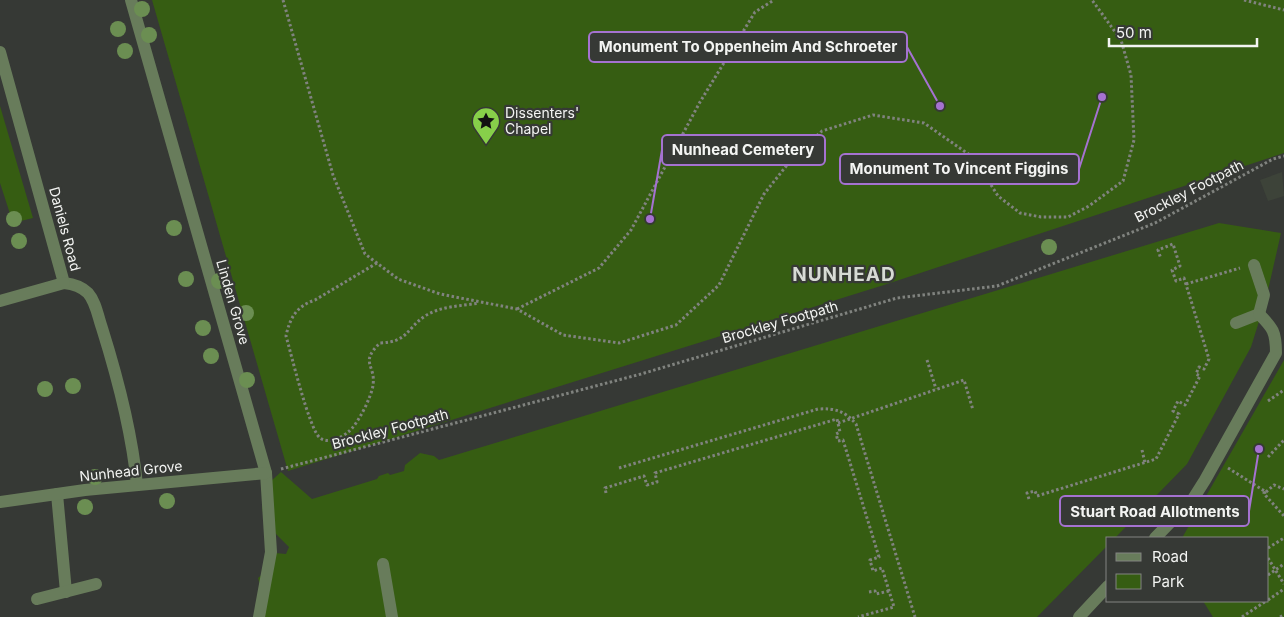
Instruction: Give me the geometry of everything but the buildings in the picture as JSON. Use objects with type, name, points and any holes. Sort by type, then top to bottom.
[{"type":"street","name":"Linden Grove","points":[[131,0],[266,473],[271,552],[259,617]]},
{"type":"street","name":"Daniels Road","points":[[0,52],[64,283],[83,289],[89,294],[94,303],[124,411],[137,485]]},
{"type":"street","points":[[1250,266],[1264,295],[1259,314]]},
{"type":"street","points":[[0,301],[64,283]]},
{"type":"street","points":[[1236,323],[1259,314]]},
{"type":"street","points":[[1156,537],[1193,499],[1201,487],[1276,353],[1276,338],[1273,328],[1259,314]]},
{"type":"street","name":"Nunhead Grove","points":[[0,502],[137,485],[266,473]]},
{"type":"street","points":[[57,494],[66,592]]},
{"type":"street","points":[[383,564],[392,617]]},
{"type":"street","points":[[37,598],[96,584]]},
{"type":"street","points":[[1079,617],[1106,588]]},
{"type":"path","points":[[283,0],[333,176],[365,254],[398,279],[440,294],[517,309],[563,336],[619,343],[676,325],[720,285],[764,194],[795,154],[822,131],[873,115],[924,122],[974,158],[998,196],[1020,213],[1041,217],[1068,217],[1089,206],[1123,181],[1134,140],[1131,75],[1121,40],[1092,0]]},
{"type":"path","points":[[517,309],[599,268],[631,230],[700,102],[754,12],[774,0]]},
{"type":"path","points":[[1247,0],[1284,10]]},
{"type":"path","name":"Brockley Footpath","points":[[266,473],[641,374],[897,298],[997,286],[1155,224],[1273,159],[1284,156]]},
{"type":"path","points":[[1029,499],[1027,493],[1035,491],[1036,496],[1156,459],[1179,414],[1173,410],[1178,401],[1185,404],[1200,376],[1196,374],[1199,367],[1204,369],[1209,359],[1184,278],[1176,281],[1172,270],[1180,266],[1173,244],[1158,250],[1161,260]]},
{"type":"path","points":[[377,263],[315,300],[304,304],[288,324],[286,336],[309,416],[320,438],[330,441],[342,437],[351,430],[362,412],[374,384],[368,360],[372,350],[380,343],[393,342],[409,332],[425,316],[438,310],[482,303]]},
{"type":"path","points":[[1186,284],[1250,266]]},
{"type":"path","points":[[927,360],[936,389]]},
{"type":"path","points":[[838,423],[964,380],[973,410]]},
{"type":"path","points":[[1267,402],[1284,390]]},
{"type":"path","points":[[619,468],[818,409],[840,410],[856,424],[914,617]]},
{"type":"path","points":[[606,493],[605,488],[644,476],[647,485],[658,482],[655,473],[837,420],[840,432],[836,434],[838,441],[843,440],[879,557],[870,560],[874,570],[882,568],[894,606],[858,617]]},
{"type":"path","points":[[1268,457],[1284,440]]},
{"type":"path","points":[[1142,450],[1145,462]]},
{"type":"path","points":[[1226,466],[1266,492]]},
{"type":"path","points":[[1266,492],[1274,485],[1284,489]]},
{"type":"path","points":[[1266,492],[1264,493],[1266,496],[1284,516]]},
{"type":"path","points":[[1269,547],[1284,538]]},
{"type":"path","points":[[1269,560],[1284,584]]},
{"type":"path","points":[[1269,573],[1284,564]]},
{"type":"path","points":[[1269,599],[1284,589]]},
{"type":"path","points":[[869,592],[875,591],[876,594],[889,590]]},
{"type":"path","points":[[1242,617],[1264,602]]},
{"type":"path","points":[[1280,617],[1284,615]]},
{"type":"shaded area","points":[[1282,172],[1284,196],[1268,201],[1260,180]]},
{"type":"green space","points":[[152,0],[1284,0],[1284,153],[884,285],[288,471]]},
{"type":"green space","points":[[0,106],[33,218],[13,223],[0,183]]},
{"type":"green space","points":[[1219,223],[1281,233],[1266,299],[1251,347],[1187,464],[1116,537],[1106,537],[1106,547],[1037,617],[262,617],[263,597],[258,578],[265,572],[275,553],[286,554],[289,547],[264,518],[262,507],[271,481],[281,472],[312,499],[377,479],[379,476],[388,473],[390,475],[404,471],[405,465],[420,453],[434,456],[439,460]]},
{"type":"green space","points":[[1284,360],[1284,617],[1213,617],[1204,602],[1269,602],[1269,537],[1183,537]]},
{"type":"place","name":"Monument To Vincent Figgins","points":[[1102,97]]},
{"type":"place","name":"Monument To Oppenheim And Schroeter","points":[[940,106]]},
{"type":"place","name":"Dissenters' Chapel","points":[[486,145]]},
{"type":"place","name":"Nunhead Cemetery","points":[[650,219]]},
{"type":"place","name":"Stuart Road Allotments","points":[[1259,449]]},
{"type":"district","name":"NUNHEAD","points":[[844,274]]}]
